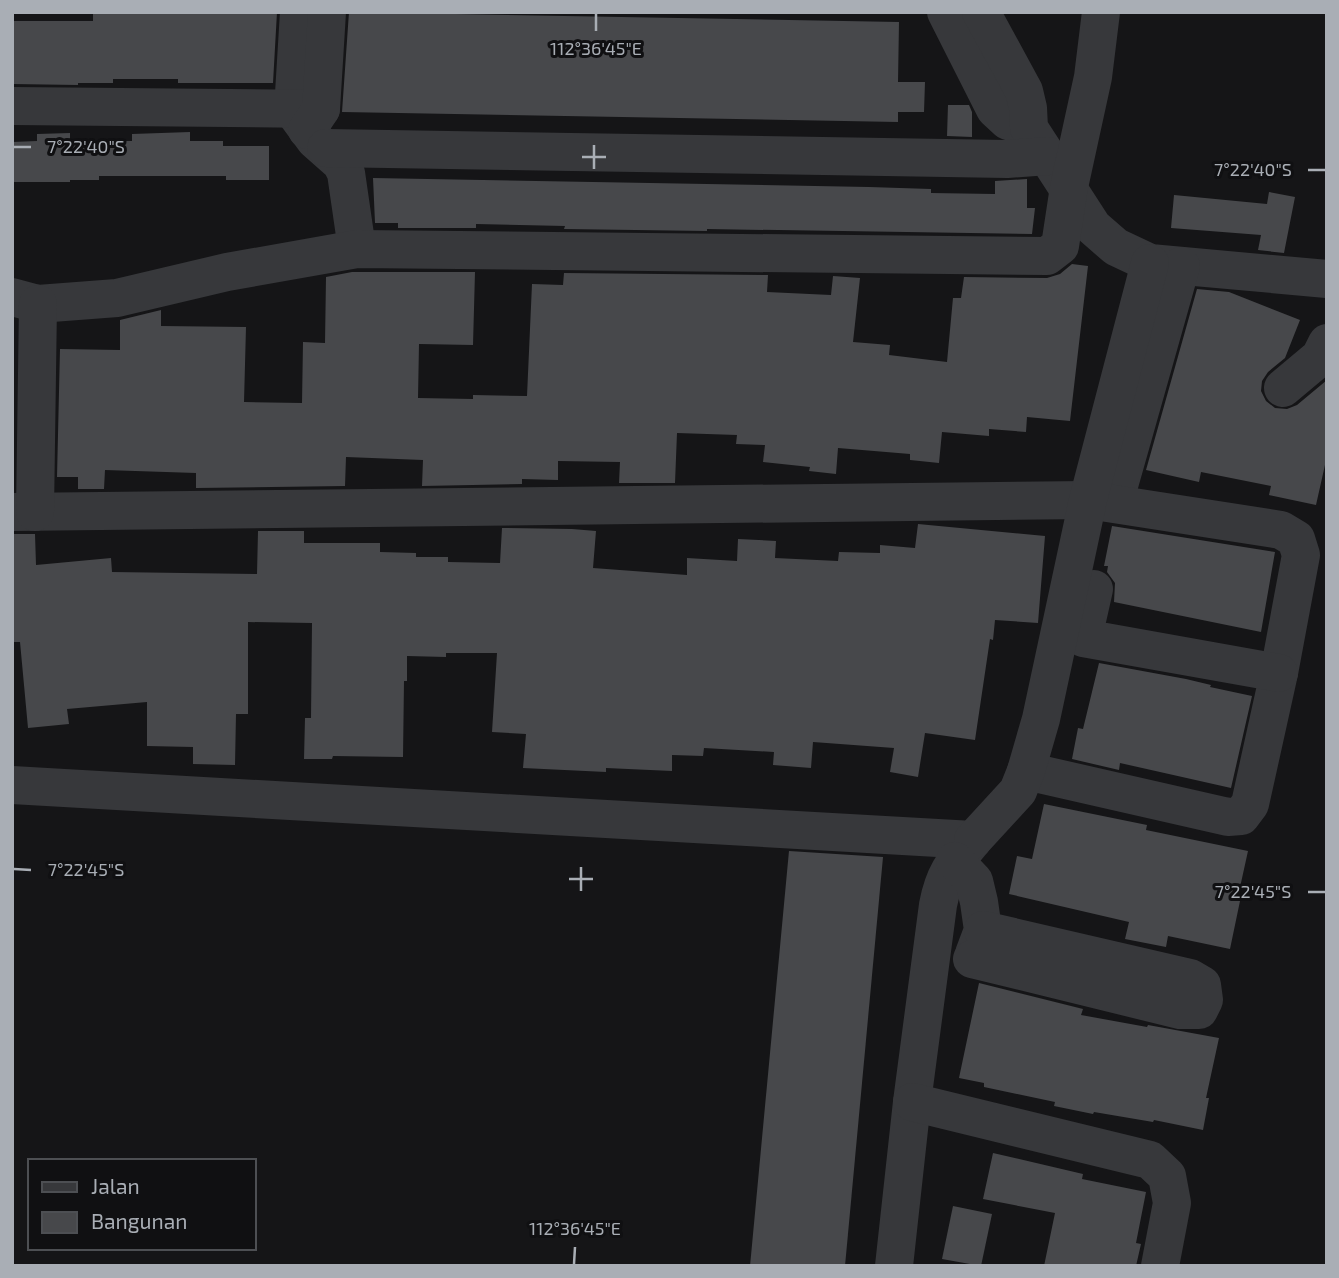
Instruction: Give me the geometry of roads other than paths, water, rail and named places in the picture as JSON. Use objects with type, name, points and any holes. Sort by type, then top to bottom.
[{"type":"street","points":[[299,12],[312,124],[346,173],[358,249]]},
{"type":"street","points":[[312,124],[327,12]]},
{"type":"street","points":[[946,12],[993,69]]},
{"type":"street","points":[[981,12],[1000,115],[1038,142],[1105,237],[1165,264],[1327,279]]},
{"type":"street","points":[[1037,773],[1228,817],[1241,816],[1250,804],[1279,673],[1301,555],[1296,539],[1281,530],[1101,502],[23,512],[25,301],[117,298],[227,272],[358,249],[1047,256],[1059,246],[1093,78],[1101,12]]},
{"type":"street","points":[[12,106],[1007,159],[1038,142]]},
{"type":"street","points":[[1037,773],[1041,719],[1165,264]]},
{"type":"street","points":[[1283,388],[1320,357],[1327,343]]},
{"type":"street","points":[[959,963],[943,882],[967,861],[1018,791],[1037,773],[1083,638],[1101,502]]},
{"type":"street","points":[[1083,638],[1279,673]]},
{"type":"street","points":[[12,785],[967,861]]},
{"type":"street","points":[[894,1266],[924,1105],[959,963],[967,861]]},
{"type":"street","points":[[959,963],[1190,978],[1202,985],[1204,1000],[1199,1010],[1180,1010],[959,963]]},
{"type":"street","points":[[920,1266],[924,1105]]},
{"type":"street","points":[[924,1105],[1150,1160],[1167,1176],[1172,1203],[1160,1266]]}]
